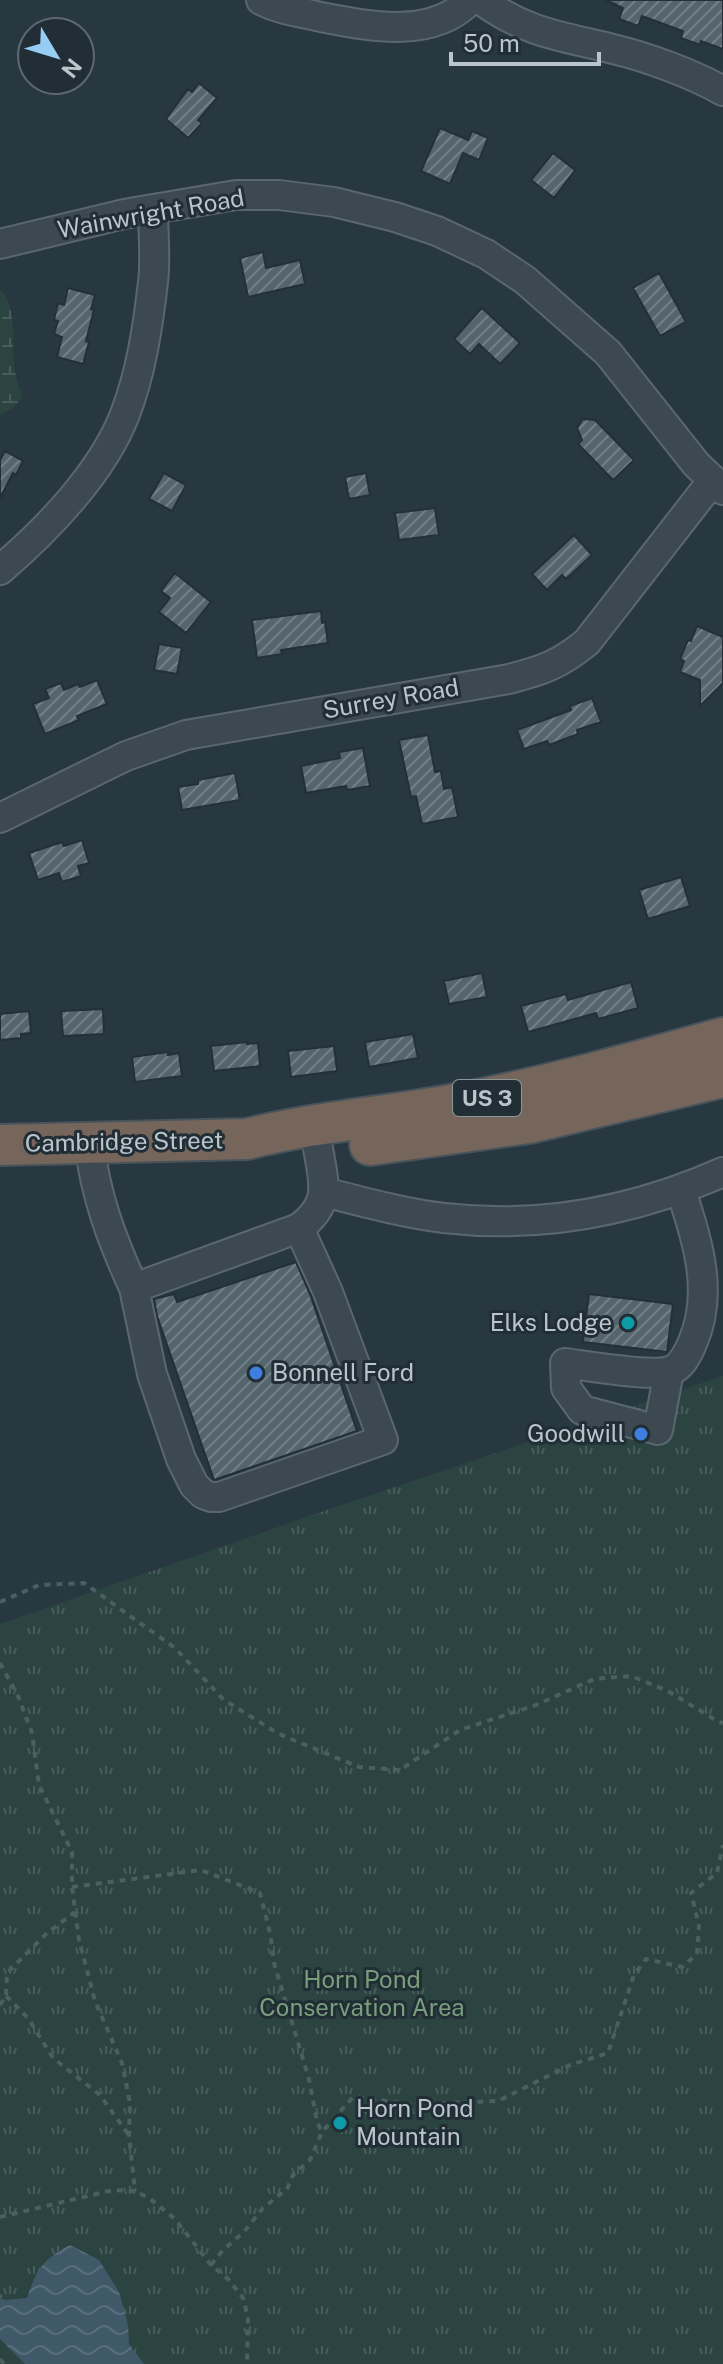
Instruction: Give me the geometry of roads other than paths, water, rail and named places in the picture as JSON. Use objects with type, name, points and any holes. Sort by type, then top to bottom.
[{"type":"highway","name":"Cambridge Street","points":[[0,1145],[247,1139],[285,1130],[393,1116],[470,1101],[602,1072],[723,1038]]},
{"type":"highway","name":"Cambridge Street","points":[[247,1139],[303,1149],[359,1147],[529,1123],[723,1077]]},
{"type":"street","points":[[261,0],[285,10],[360,25],[404,27],[426,24],[447,16],[470,0]]},
{"type":"street","points":[[481,0],[502,15],[545,34],[628,54],[688,74],[723,91]]},
{"type":"street","name":"Wainwright Road","points":[[0,244],[153,209],[236,195],[279,195],[320,200],[395,217],[437,231],[486,254],[525,280],[608,353],[696,464],[718,485]]},
{"type":"street","points":[[0,570],[31,544],[66,507],[98,463],[125,415],[141,358],[153,280],[153,209]]},
{"type":"street","name":"Surrey Road","points":[[0,818],[126,756],[186,735],[509,679],[545,670],[566,659],[587,642],[718,485]]},
{"type":"street","points":[[89,1143],[100,1204],[134,1288],[152,1374],[181,1459],[194,1485],[211,1497],[219,1497],[383,1440],[328,1292],[299,1228]]},
{"type":"street","points":[[134,1288],[299,1228],[321,1206],[324,1192],[318,1148]]},
{"type":"street","points":[[324,1192],[440,1218],[489,1222],[535,1220],[588,1215],[633,1204],[681,1190],[723,1172]]},
{"type":"street","points":[[669,1371],[682,1362],[690,1350],[699,1325],[704,1296],[699,1253],[681,1190]]},
{"type":"water","points":[[70,2245],[99,2260],[119,2292],[128,2325],[129,2344],[144,2364],[25,2364],[0,2339],[0,2298],[27,2298],[42,2266]]},
{"type":"place","name":"Elks Lodge","points":[[628,1323]]},
{"type":"place","name":"Bonnell Ford","points":[[256,1373]]},
{"type":"place","name":"Goodwill","points":[[641,1434]]},
{"type":"place","name":"Horn Pond Mountain","points":[[340,2123]]},
{"type":"park label","name":"Horn Pond Conservation Area","points":[[362,1994]]}]
